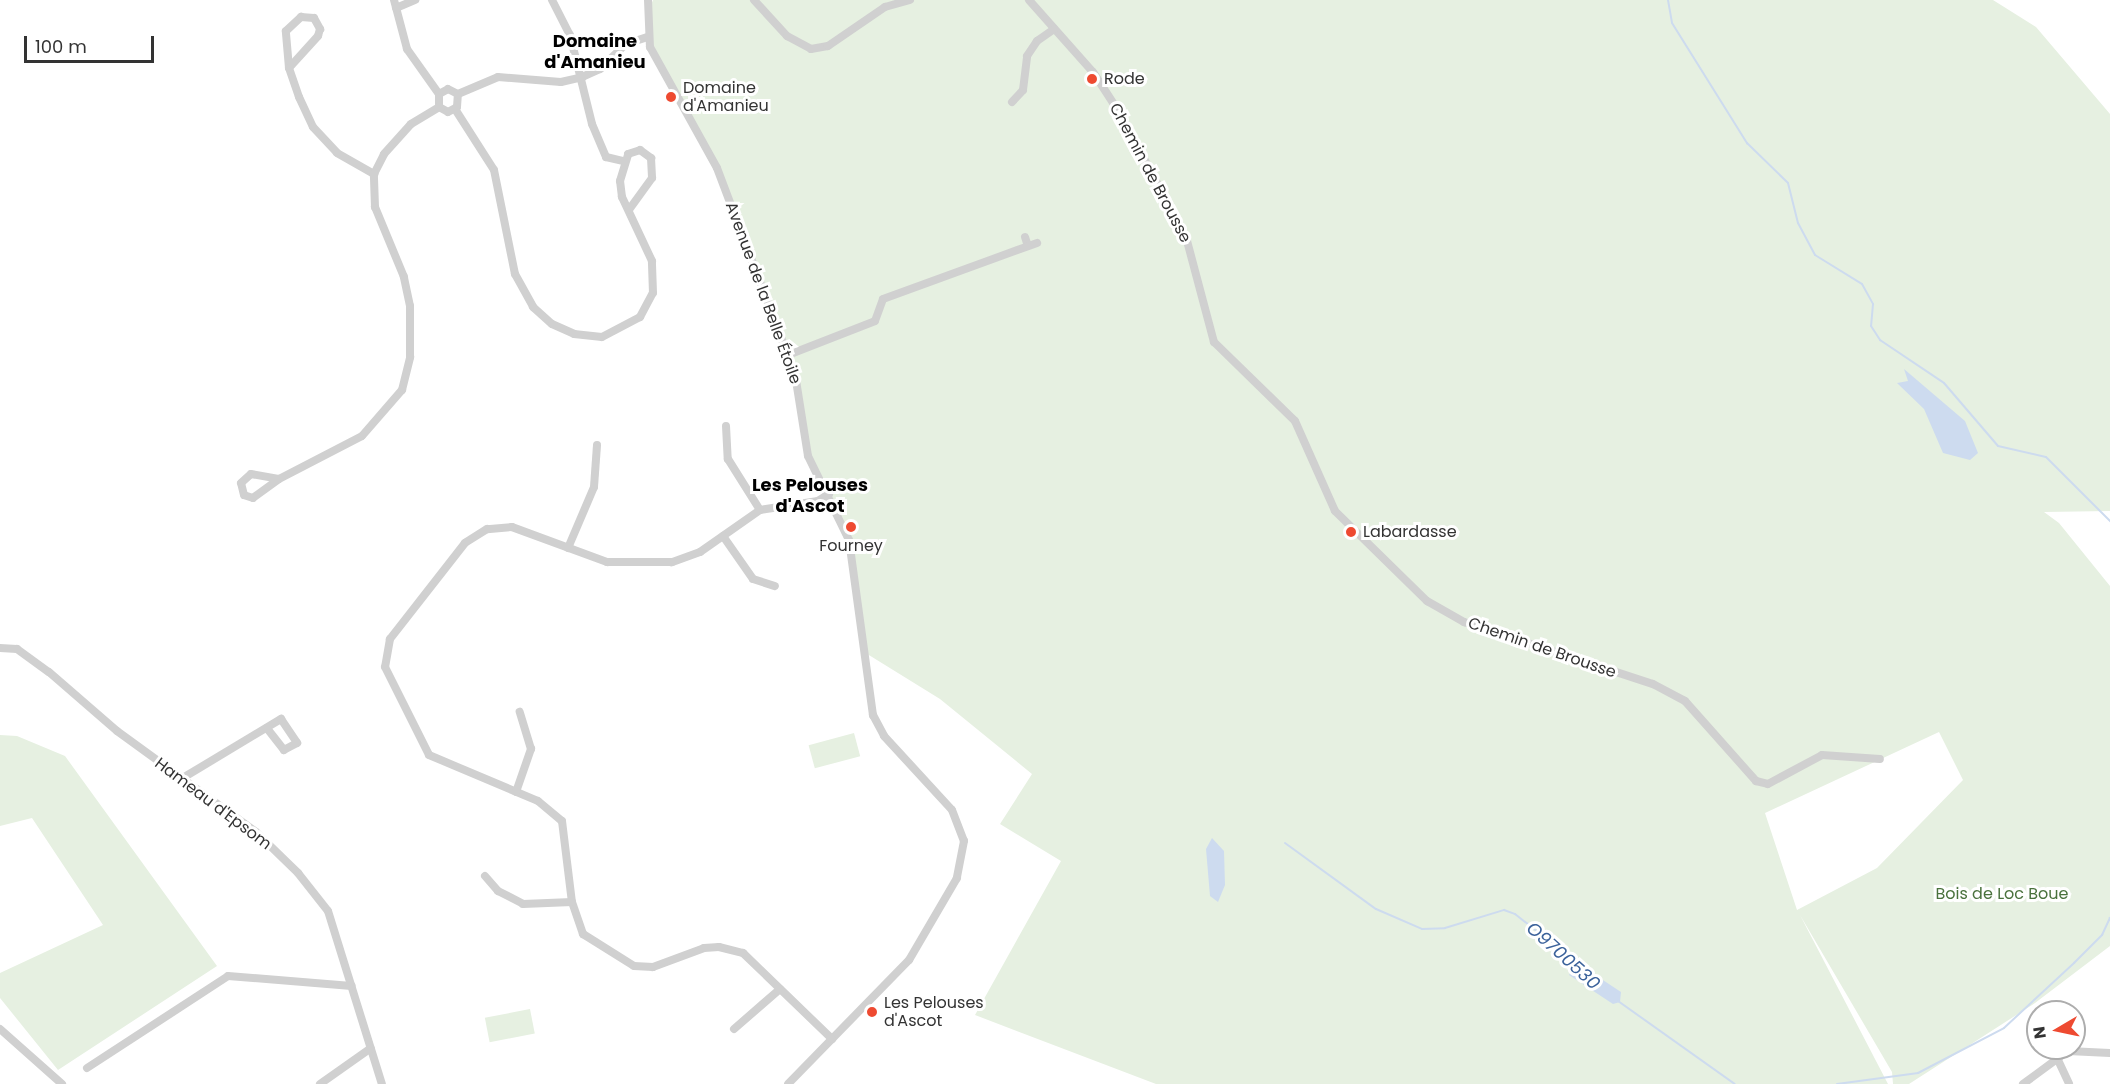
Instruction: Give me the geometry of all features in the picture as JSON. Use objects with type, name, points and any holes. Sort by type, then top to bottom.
[{"type":"street","points":[[415,0],[395,4],[407,49],[438,94],[439,107]]},
{"type":"street","points":[[552,0],[570,35],[592,124],[606,157],[624,161]]},
{"type":"street","name":"Avenue de la Belle Étoile","points":[[648,0],[648,38],[660,68],[717,168],[788,355],[800,397],[806,449],[829,494],[851,550],[873,715],[884,736],[952,810],[964,849],[957,878],[909,960],[788,1083]]},
{"type":"street","points":[[754,0],[787,36],[811,49],[828,46],[885,7],[910,0]]},
{"type":"street","name":"Chemin de Brousse","points":[[1029,0],[1093,72],[1119,112],[1186,237],[1214,342],[1295,421],[1335,511],[1427,601],[1464,622],[1653,684],[1685,701],[1756,781],[1768,784],[1821,755],[1880,759]]},
{"type":"street","points":[[289,68],[318,36],[320,29],[314,18],[302,17],[286,32],[289,68],[313,127],[337,153],[374,174]]},
{"type":"street","points":[[1012,102],[1023,90],[1027,56],[1037,41],[1054,29]]},
{"type":"street","points":[[458,94],[498,76],[561,82],[582,77],[600,69],[626,44],[648,38]]},
{"type":"street","points":[[438,94],[448,89],[458,94]]},
{"type":"street","points":[[458,94],[455,109],[494,170],[515,274],[533,307],[552,324],[574,334],[602,337],[640,317],[653,293],[654,277],[629,210],[620,181],[624,161],[631,152],[640,150],[654,167],[652,178],[629,210]]},
{"type":"street","points":[[279,479],[362,436],[395,402],[406,376],[410,306],[404,277],[375,207],[374,174],[384,154],[411,124],[439,107],[455,109]]},
{"type":"street","points":[[788,355],[875,321],[883,299],[1032,245],[1025,237]]},
{"type":"street","points":[[726,426],[728,459],[760,510]]},
{"type":"street","points":[[568,548],[594,488],[597,445]]},
{"type":"street","points":[[829,494],[818,501],[760,510],[691,556],[662,563],[607,562],[512,528],[487,529],[465,543],[390,639],[385,667],[429,755],[548,806],[562,821],[572,902],[583,933],[634,966],[653,967],[719,946],[743,954],[832,1039]]},
{"type":"street","points":[[723,536],[753,579],[775,586]]},
{"type":"street","name":"Hameau d'Epsom","points":[[0,648],[25,655],[181,779],[256,832],[298,873],[328,911],[382,1084]]},
{"type":"street","points":[[516,792],[531,748],[520,712]]},
{"type":"street","points":[[181,779],[267,728]]},
{"type":"street","points":[[485,876],[498,891],[523,904],[572,902]]},
{"type":"street","points":[[87,1068],[228,976],[352,986]]},
{"type":"street","points":[[734,1029],[780,989]]},
{"type":"street","points":[[0,1029],[63,1084]]},
{"type":"street","points":[[320,1084],[371,1048]]},
{"type":"street","points":[[2086,1052],[2110,1053]]},
{"type":"street","points":[[2023,1084],[2058,1060],[2069,1084]]},
{"type":"green space","name":"Bois de Loc Boue","points":[[653,0],[1993,0],[2036,27],[2110,114],[2110,511],[2044,512],[2059,523],[2110,586],[2110,946],[2039,1000],[2026,1000],[2026,1009],[1909,1084],[1893,1084],[1892,1072],[1800,915],[1888,1084],[1156,1084],[975,1015],[1061,861],[1000,824],[1032,774],[940,699],[864,652],[852,557],[814,469],[800,397],[726,193],[660,68],[646,18]],"holes":[[[1939,732],[1963,780],[1877,868],[1797,910],[1765,813]]]},
{"type":"green space","points":[[854,733],[860,756],[815,768],[809,745]]},
{"type":"green space","points":[[0,735],[17,736],[65,756],[217,966],[58,1070],[0,998],[0,973],[103,925],[32,818],[0,826]]},
{"type":"green space","points":[[530,1009],[535,1034],[490,1042],[485,1018]]},
{"type":"water","points":[[1904,369],[1965,421],[1978,453],[1970,460],[1943,453],[1924,409],[1897,383],[1908,381]]},
{"type":"water","points":[[1212,838],[1224,851],[1225,885],[1218,902],[1210,896],[1206,849]]},
{"type":"water","points":[[1577,963],[1621,992],[1620,1002],[1613,1004],[1569,975]]},
{"type":"waterway","points":[[1668,0],[1672,23],[1747,143],[1788,183],[1798,223],[1815,255],[1862,284],[1873,304],[1871,326],[1880,340],[1944,383],[1998,446],[2046,457],[2110,521]]},
{"type":"waterway","name":"O9700530","points":[[1285,843],[1376,909],[1422,929],[1445,928],[1504,910],[1515,914],[1571,958],[1572,968]]},
{"type":"waterway","name":"O9700530","points":[[1837,1084],[1918,1073],[2004,1028],[2102,935],[2110,918]]},
{"type":"waterway","name":"O9700530","points":[[1618,1001],[1735,1084]]},
{"type":"place","name":"Rode","points":[[1092,79]]},
{"type":"place","name":"Domaine d'Amanieu","points":[[671,97]]},
{"type":"place","name":"Fourney","points":[[851,527]]},
{"type":"place","name":"Labardasse","points":[[1351,532]]},
{"type":"place","name":"Les Pelouses d'Ascot","points":[[872,1012]]},
{"type":"district","name":"Domaine d'Amanieu","points":[[595,52]]},
{"type":"district","name":"Les Pelouses d'Ascot","points":[[810,496]]}]
